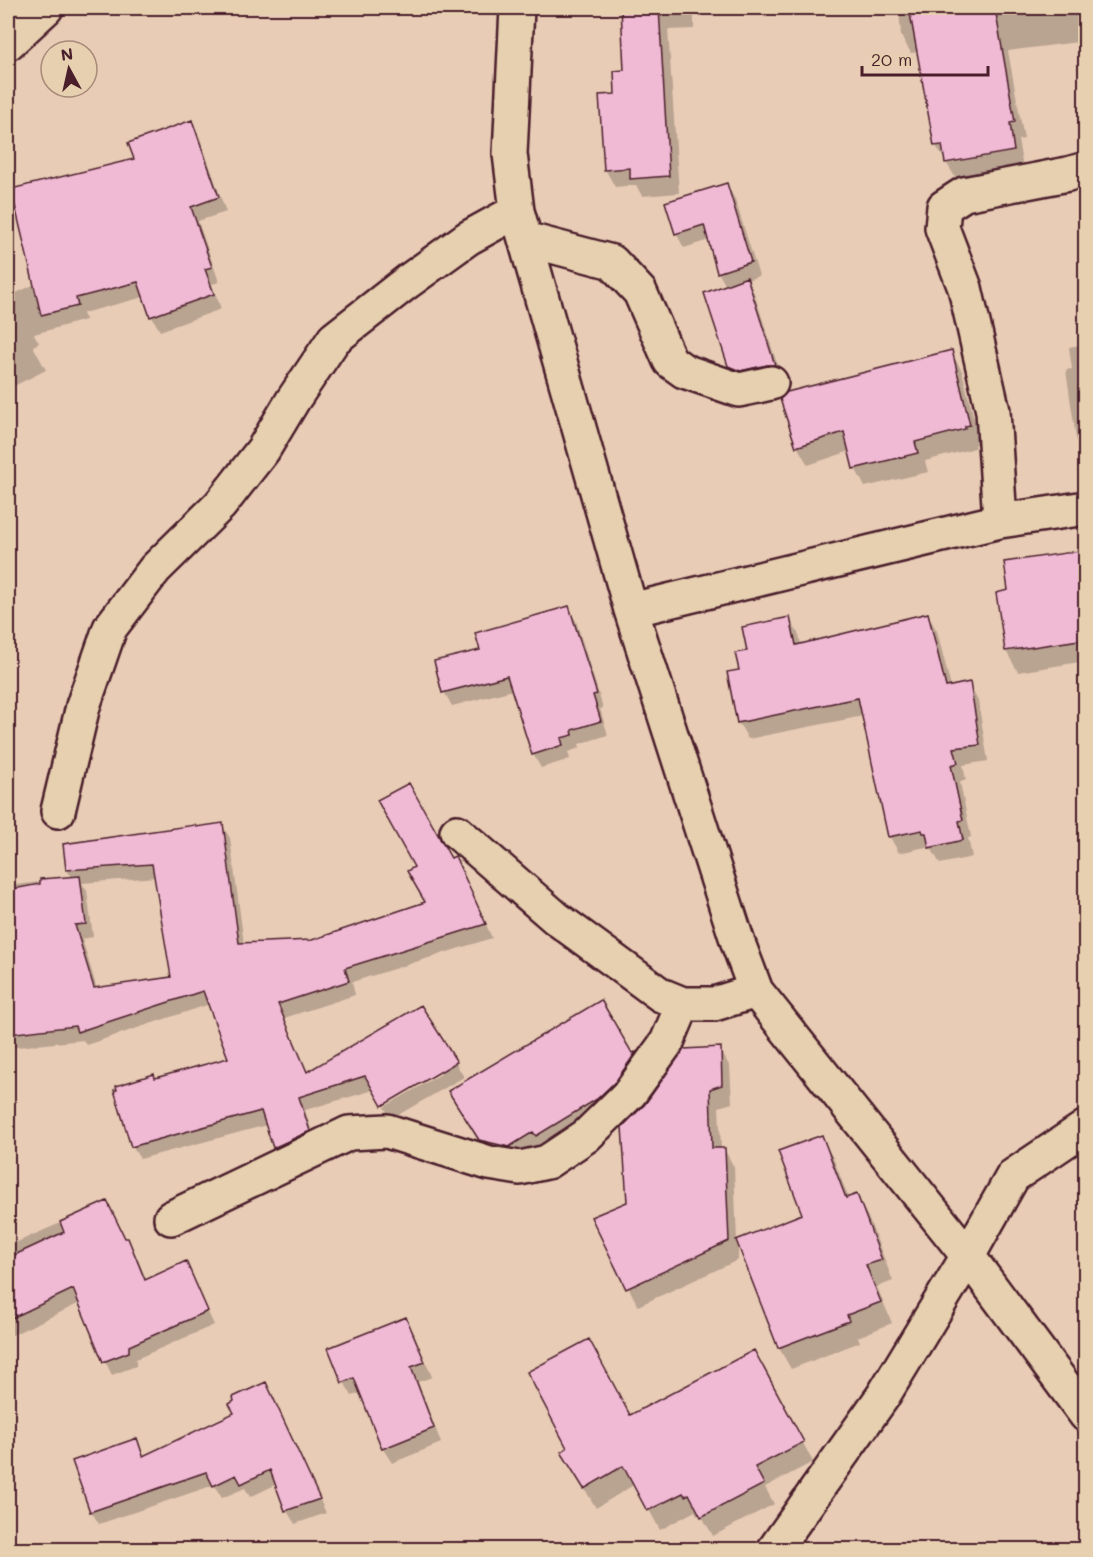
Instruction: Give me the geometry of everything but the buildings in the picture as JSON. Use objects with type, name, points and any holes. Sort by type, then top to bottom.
[{"type":"street","points":[[8,43],[46,8]]},
{"type":"street","points":[[517,8],[510,154],[521,225],[631,610],[738,943],[756,991],[968,1256],[1086,1415]]},
{"type":"street","points":[[1000,521],[993,411],[965,288],[942,228],[944,207],[964,194],[1086,169]]},
{"type":"street","points":[[58,811],[82,706],[110,628],[155,570],[220,505],[256,459],[334,339],[468,238],[521,225],[612,262],[640,292],[670,361],[684,371],[739,390],[771,383]]},
{"type":"street","points":[[631,610],[1000,521],[1086,508]]},
{"type":"street","points":[[457,832],[556,918],[661,995],[683,1004],[714,1004],[756,991]]},
{"type":"street","points":[[171,1218],[349,1132],[387,1131],[489,1163],[520,1168],[547,1162],[586,1136],[630,1093],[667,1042],[683,1004]]},
{"type":"street","points":[[774,1550],[883,1396],[968,1256],[1013,1176],[1086,1127]]}]
